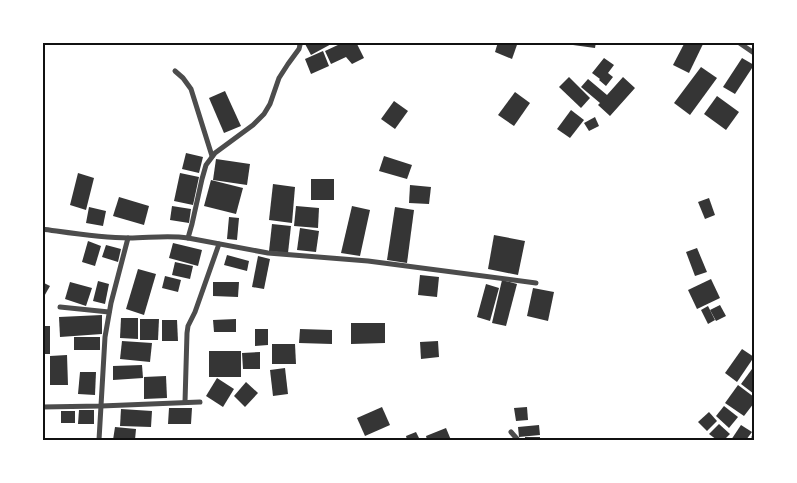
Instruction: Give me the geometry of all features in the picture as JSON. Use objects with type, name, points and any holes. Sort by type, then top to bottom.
[{"type":"street","points":[[188,238],[204,171],[212,156],[253,125],[264,114],[270,104],[279,78],[299,48],[298,42]]},
{"type":"street","points":[[738,42],[754,53]]},
{"type":"street","points":[[175,71],[191,88],[212,156]]},
{"type":"street","points":[[42,229],[128,238],[188,238],[268,253],[368,261],[536,283]]},
{"type":"street","points":[[99,440],[103,351],[109,312],[128,238]]},
{"type":"street","points":[[184,402],[188,326],[202,294],[218,244]]},
{"type":"street","points":[[60,308],[109,312]]},
{"type":"street","points":[[42,407],[200,402]]},
{"type":"street","points":[[511,432],[518,440]]},
{"type":"building","points":[[304,42],[335,42],[311,55]]},
{"type":"building","points":[[340,42],[356,42],[364,58],[352,64],[346,57],[331,64],[325,51],[340,44]]},
{"type":"building","points":[[498,42],[518,42],[512,59],[495,52]]},
{"type":"building","points":[[574,42],[596,42],[595,48],[573,45]]},
{"type":"building","points":[[685,42],[704,42],[689,73],[673,65]]},
{"type":"building","points":[[323,51],[329,66],[311,74],[305,59]]},
{"type":"building","points":[[604,58],[614,65],[608,73],[613,77],[606,86],[592,73]]},
{"type":"building","points":[[742,58],[754,65],[735,94],[723,87]]},
{"type":"building","points":[[701,67],[717,78],[690,115],[674,103]]},
{"type":"building","points":[[569,77],[590,98],[581,108],[559,87]]},
{"type":"building","points":[[623,77],[635,88],[610,116],[598,105],[600,103],[581,87],[588,79],[607,95]]},
{"type":"building","points":[[225,91],[241,126],[224,133],[209,98]]},
{"type":"building","points":[[515,92],[530,103],[514,126],[498,115]]},
{"type":"building","points":[[717,96],[739,112],[726,130],[704,114]]},
{"type":"building","points":[[394,101],[408,111],[395,129],[381,119]]},
{"type":"building","points":[[571,110],[584,120],[570,138],[557,129]]},
{"type":"building","points":[[595,117],[599,126],[589,131],[584,123]]},
{"type":"building","points":[[186,153],[203,157],[199,173],[182,169]]},
{"type":"building","points":[[384,156],[412,165],[407,179],[379,171]]},
{"type":"building","points":[[216,159],[250,164],[247,185],[213,180]]},
{"type":"building","points":[[78,173],[94,178],[86,210],[70,205]]},
{"type":"building","points":[[180,173],[199,177],[193,205],[174,201]]},
{"type":"building","points":[[311,179],[334,179],[334,200],[311,200]]},
{"type":"building","points":[[211,180],[243,188],[236,214],[204,206]]},
{"type":"building","points":[[273,184],[295,187],[292,223],[269,220]]},
{"type":"building","points":[[410,185],[431,187],[429,204],[409,203]]},
{"type":"building","points":[[119,197],[149,206],[144,225],[113,216]]},
{"type":"building","points":[[709,198],[715,215],[705,219],[698,202]]},
{"type":"building","points":[[172,206],[191,209],[189,223],[170,220]]},
{"type":"building","points":[[296,206],[319,208],[318,228],[294,226]]},
{"type":"building","points":[[352,206],[370,210],[360,256],[341,253]]},
{"type":"building","points":[[89,207],[106,211],[103,226],[86,223]]},
{"type":"building","points":[[395,207],[414,210],[407,263],[387,260]]},
{"type":"building","points":[[229,217],[239,218],[237,240],[227,239]]},
{"type":"building","points":[[272,224],[291,226],[288,253],[269,251]]},
{"type":"building","points":[[300,228],[319,231],[316,252],[297,250]]},
{"type":"building","points":[[494,235],[525,241],[518,275],[488,269]]},
{"type":"building","points":[[88,241],[101,246],[95,266],[82,262]]},
{"type":"building","points":[[173,243],[202,250],[198,266],[169,258]]},
{"type":"building","points":[[106,245],[121,249],[118,262],[102,257]]},
{"type":"building","points":[[697,248],[707,272],[695,276],[686,252]]},
{"type":"building","points":[[227,255],[249,261],[247,271],[224,265]]},
{"type":"building","points":[[258,256],[270,259],[264,289],[252,287]]},
{"type":"building","points":[[175,262],[193,266],[190,279],[172,275]]},
{"type":"building","points":[[138,269],[156,274],[144,315],[126,309]]},
{"type":"building","points":[[420,275],[439,277],[437,297],[418,295]]},
{"type":"building","points":[[165,276],[181,280],[178,292],[162,288]]},
{"type":"building","points":[[711,279],[720,298],[697,309],[688,290]]},
{"type":"building","points":[[502,280],[517,284],[506,326],[492,323]]},
{"type":"building","points":[[98,281],[109,284],[105,304],[93,301]]},
{"type":"building","points":[[42,282],[50,286],[42,300]]},
{"type":"building","points":[[70,282],[92,288],[86,306],[65,299]]},
{"type":"building","points":[[213,282],[239,282],[238,297],[213,296]]},
{"type":"building","points":[[486,284],[499,288],[490,321],[477,317]]},
{"type":"building","points":[[533,288],[554,292],[548,321],[527,316]]},
{"type":"building","points":[[720,305],[726,316],[716,321],[710,310]]},
{"type":"building","points":[[708,306],[715,320],[708,324],[701,310]]},
{"type":"building","points":[[102,315],[102,334],[60,337],[59,317]]},
{"type":"building","points":[[121,318],[138,318],[138,339],[120,338]]},
{"type":"building","points":[[140,319],[159,319],[158,340],[140,340]]},
{"type":"building","points":[[236,319],[236,332],[214,332],[213,320]]},
{"type":"building","points":[[162,320],[177,320],[178,341],[162,341]]},
{"type":"building","points":[[351,323],[385,323],[385,343],[351,344]]},
{"type":"building","points":[[42,326],[50,326],[50,354],[42,354]]},
{"type":"building","points":[[255,329],[268,329],[268,345],[255,346]]},
{"type":"building","points":[[300,329],[332,330],[332,344],[299,343]]},
{"type":"building","points":[[74,337],[100,337],[100,350],[74,350]]},
{"type":"building","points":[[122,341],[152,343],[150,362],[120,359]]},
{"type":"building","points":[[438,341],[439,357],[421,359],[420,342]]},
{"type":"building","points":[[272,344],[295,344],[296,364],[272,364]]},
{"type":"building","points":[[742,349],[754,357],[737,382],[725,373]]},
{"type":"building","points":[[209,351],[241,351],[241,377],[209,377]]},
{"type":"building","points":[[260,352],[260,369],[243,369],[242,353]]},
{"type":"building","points":[[67,355],[68,385],[50,385],[50,356]]},
{"type":"building","points":[[142,365],[143,378],[113,380],[113,366]]},
{"type":"building","points":[[285,368],[288,394],[273,396],[270,370]]},
{"type":"building","points":[[752,369],[754,371],[754,394],[741,384]]},
{"type":"building","points":[[80,372],[96,372],[95,395],[78,394]]},
{"type":"building","points":[[166,376],[167,398],[144,399],[144,377]]},
{"type":"building","points":[[217,378],[234,389],[223,407],[206,396]]},
{"type":"building","points":[[246,382],[258,393],[245,407],[234,396]]},
{"type":"building","points":[[738,385],[754,397],[754,403],[744,416],[725,403]]},
{"type":"building","points":[[724,406],[738,417],[729,428],[716,416]]},
{"type":"building","points":[[382,407],[390,425],[365,436],[357,418]]},
{"type":"building","points":[[527,407],[528,420],[516,421],[514,408]]},
{"type":"building","points":[[169,408],[192,408],[191,424],[168,424]]},
{"type":"building","points":[[121,409],[152,411],[151,427],[120,426]]},
{"type":"building","points":[[79,410],[94,410],[94,424],[78,424]]},
{"type":"building","points":[[61,411],[75,411],[75,423],[61,423]]},
{"type":"building","points":[[709,412],[717,421],[707,431],[698,422]]},
{"type":"building","points":[[719,424],[730,434],[724,440],[717,440],[709,434]]},
{"type":"building","points":[[539,425],[540,435],[519,437],[518,427]]},
{"type":"building","points":[[741,425],[752,432],[746,440],[731,440]]},
{"type":"building","points":[[115,427],[136,429],[135,440],[113,440]]},
{"type":"building","points":[[446,428],[451,440],[427,440],[426,436]]},
{"type":"building","points":[[416,432],[420,440],[407,440],[406,436]]},
{"type":"building","points":[[525,437],[540,437],[540,440],[525,440]]}]
